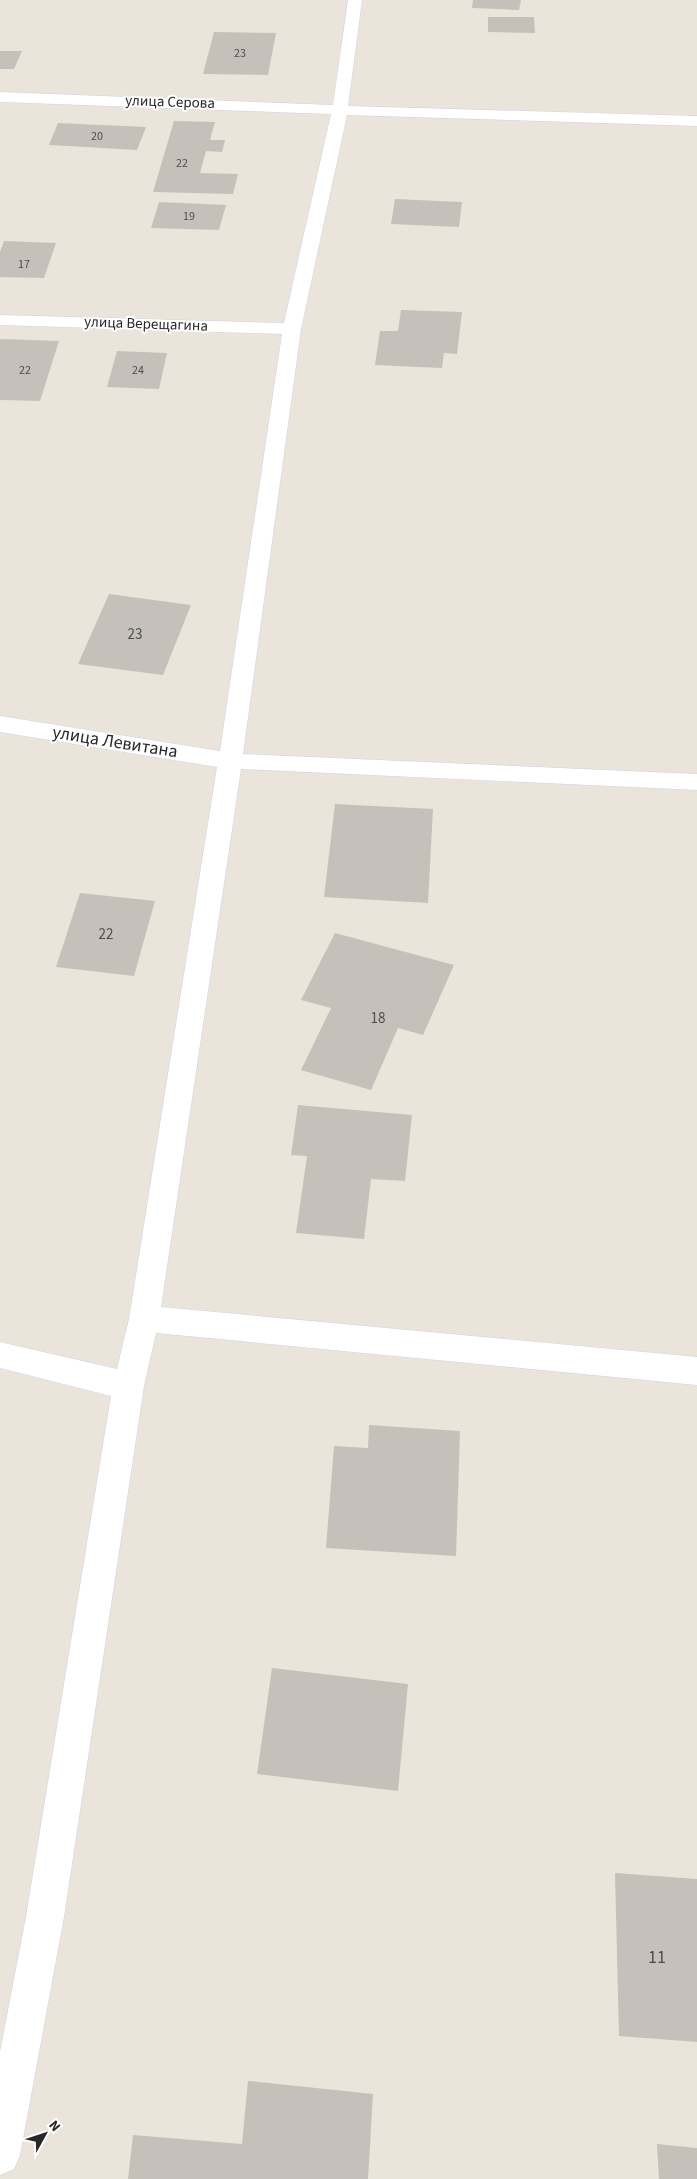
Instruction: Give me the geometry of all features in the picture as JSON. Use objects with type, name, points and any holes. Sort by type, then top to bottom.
[{"type":"street","points":[[0,2155],[45,1917],[128,1386],[144,1319],[230,761],[292,329],[340,109],[356,0]]},
{"type":"street","name":"улица Серова","points":[[0,97],[521,117],[697,121]]},
{"type":"street","name":"улица Верещагина","points":[[0,320],[292,329]]},
{"type":"street","name":"улица Левитана","points":[[0,724],[230,761],[697,782]]},
{"type":"street","points":[[144,1319],[697,1371]]},
{"type":"street","points":[[0,1355],[128,1386]]},
{"type":"building","points":[[473,0],[521,0],[519,10],[472,8]]},
{"type":"building","points":[[488,17],[534,17],[535,33],[488,32]]},
{"type":"building","points":[[214,32],[276,33],[268,75],[203,74]]},
{"type":"building","points":[[0,51],[22,51],[14,69],[0,69]]},
{"type":"building","points":[[174,121],[215,122],[210,140],[225,140],[222,152],[206,151],[200,173],[238,174],[233,194],[153,192]]},
{"type":"building","points":[[58,123],[146,127],[137,150],[49,145]]},
{"type":"building","points":[[395,199],[462,202],[459,227],[391,224]]},
{"type":"building","points":[[159,202],[226,205],[219,230],[151,228]]},
{"type":"building","points":[[4,241],[56,243],[44,278],[0,277],[0,252]]},
{"type":"building","points":[[401,310],[462,312],[457,354],[444,353],[442,368],[375,365],[380,331],[398,331]]},
{"type":"building","points":[[0,339],[59,341],[40,401],[0,400]]},
{"type":"building","points":[[117,351],[167,353],[159,389],[107,387]]},
{"type":"building","points":[[109,594],[191,605],[163,675],[78,664]]},
{"type":"building","points":[[335,804],[433,809],[428,903],[324,897]]},
{"type":"building","points":[[80,893],[155,901],[134,976],[56,967]]},
{"type":"building","points":[[335,933],[454,965],[423,1035],[398,1028],[371,1090],[301,1070],[331,1008],[301,1000]]},
{"type":"building","points":[[298,1105],[412,1115],[405,1181],[371,1179],[364,1239],[296,1233],[307,1156],[291,1155]]},
{"type":"building","points":[[369,1425],[460,1431],[456,1556],[326,1548],[334,1446],[368,1448]]},
{"type":"building","points":[[272,1668],[408,1684],[398,1791],[257,1774]]},
{"type":"building","points":[[615,1873],[697,1879],[697,2042],[619,2036]]},
{"type":"building","points":[[248,2081],[373,2094],[368,2179],[128,2179],[133,2135],[242,2144]]},
{"type":"building","points":[[657,2144],[697,2148],[697,2179],[659,2179]]}]
